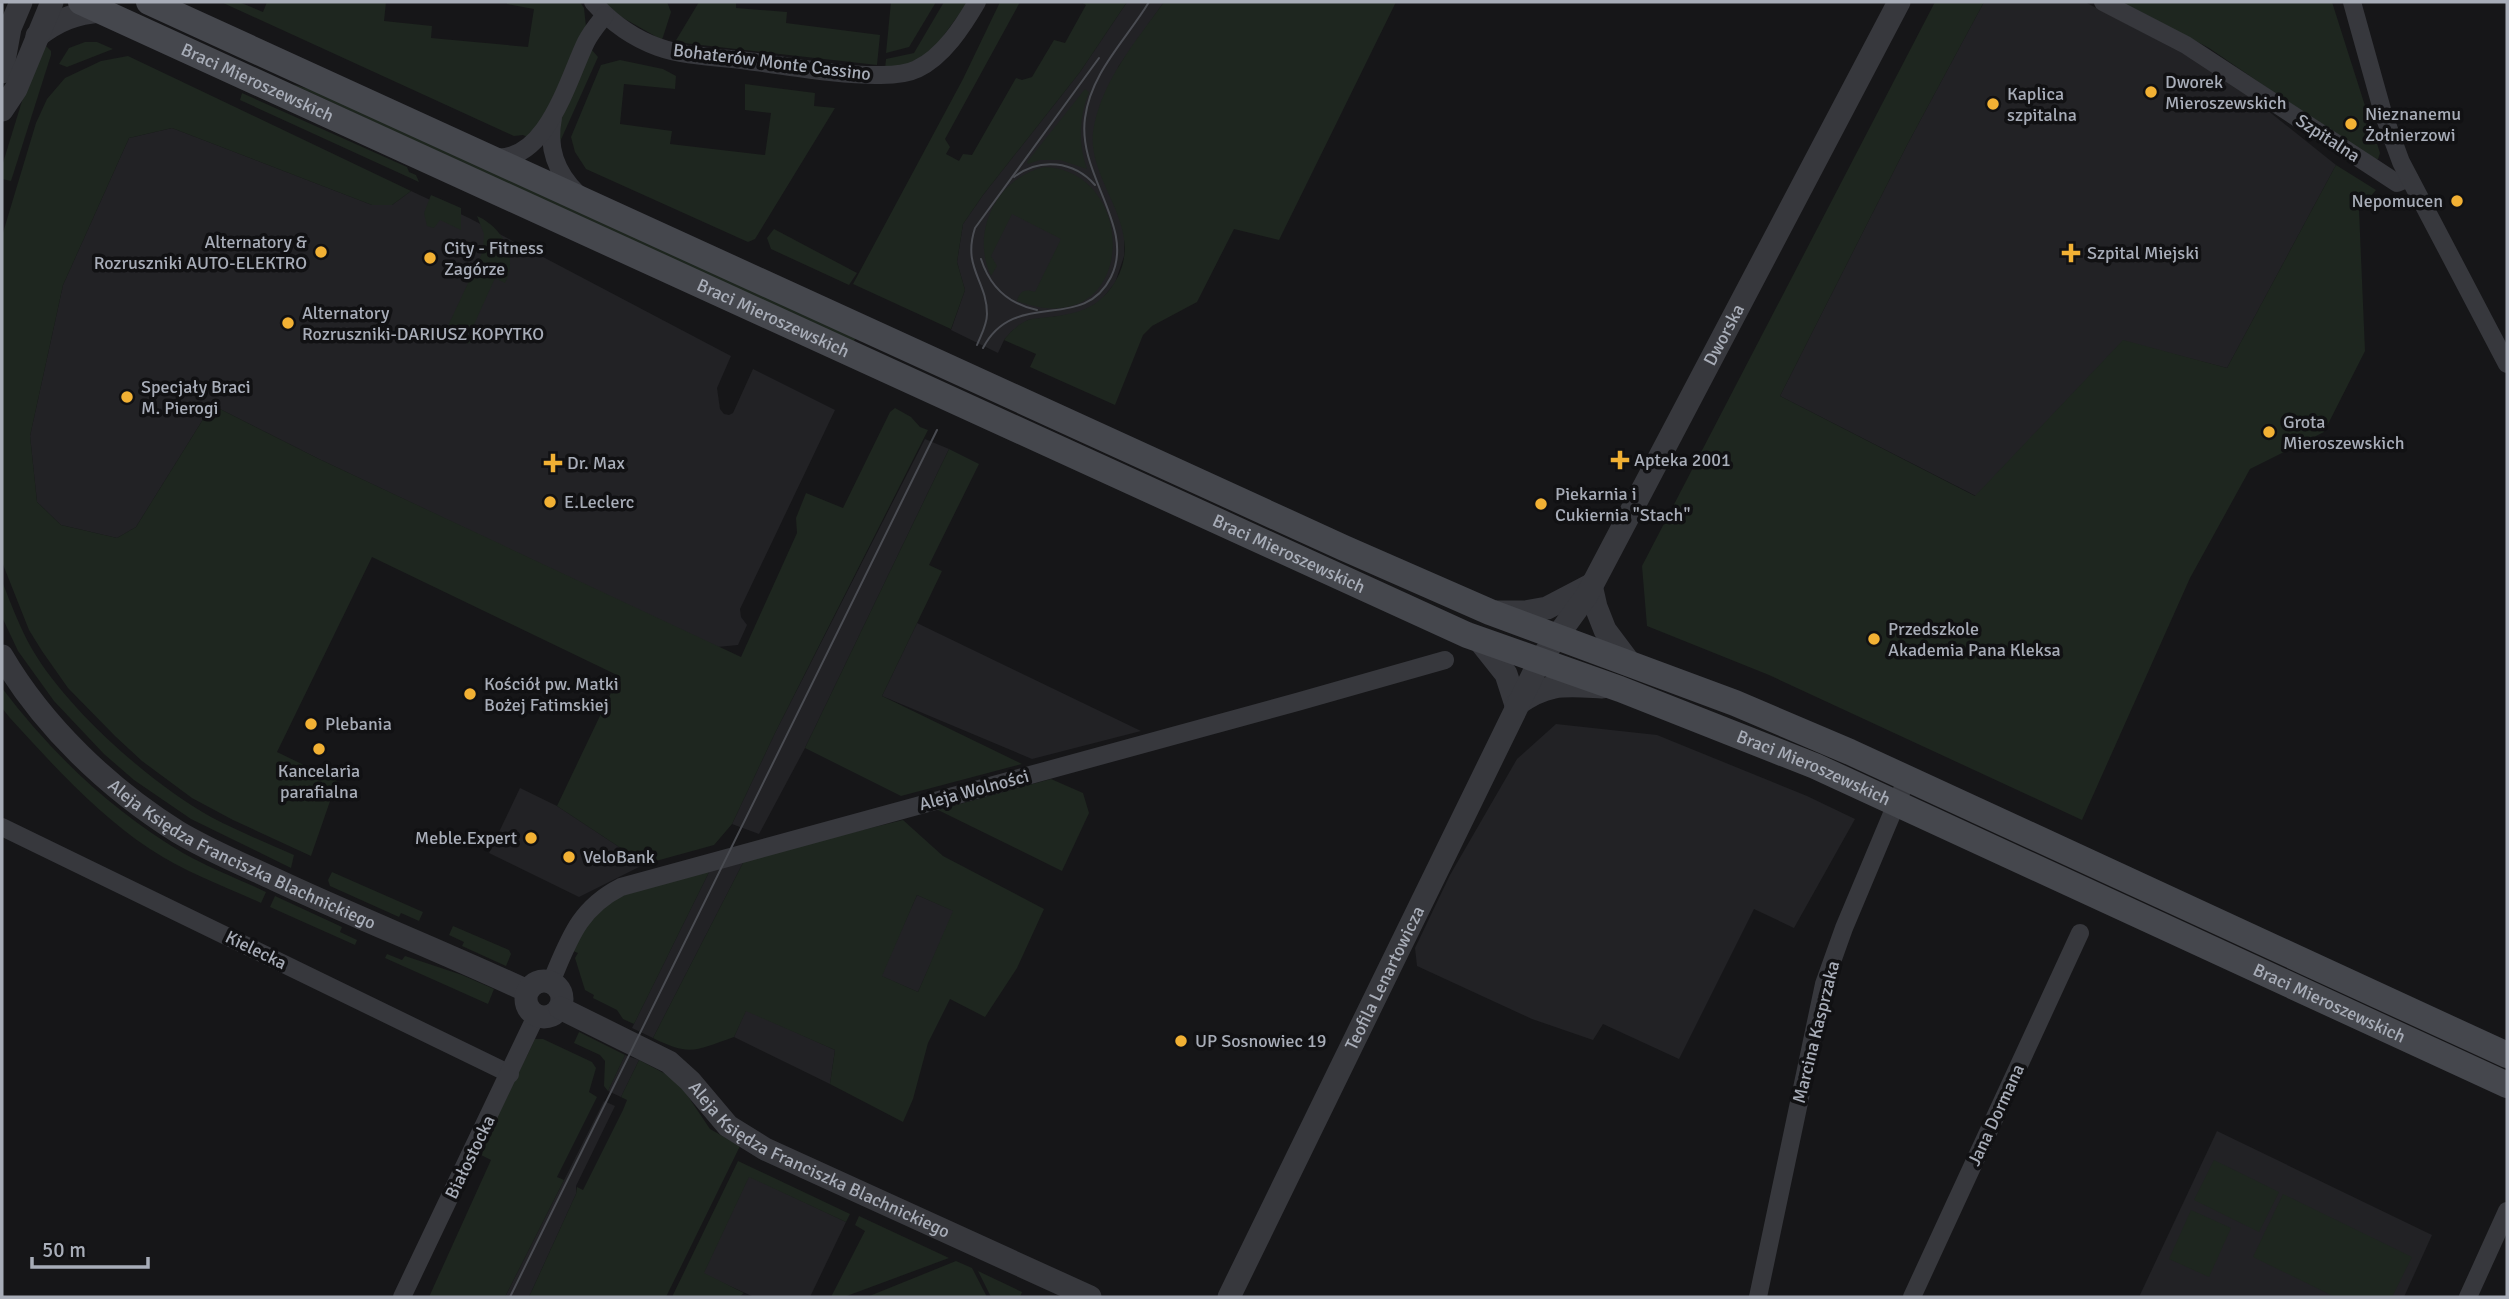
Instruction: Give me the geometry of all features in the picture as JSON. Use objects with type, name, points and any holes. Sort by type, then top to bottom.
[{"type":"main road","name":"Braci Mieroszewskich","points":[[149,2],[924,357],[1490,612],[1779,721],[2507,1055]]},
{"type":"main road","name":"Braci Mieroszewskich","points":[[91,6],[1479,640],[1620,688],[1804,761],[2507,1085]]},
{"type":"main road","points":[[887,369],[899,345]]},
{"type":"street","points":[[2,72],[6,18],[21,2]]},
{"type":"street","points":[[2,110],[16,89],[51,2]]},
{"type":"street","name":"Bohaterów Monte Cassino","points":[[599,8],[639,37],[678,52],[880,75],[916,70],[931,60],[947,44],[977,2]]},
{"type":"street","name":"Dworska","points":[[1540,660],[1591,585],[1899,2]]},
{"type":"street","name":"Szpitalna","points":[[2104,2],[2186,45],[2397,183],[2409,178]]},
{"type":"street","points":[[2352,2],[2383,113],[2409,178],[2507,364]]},
{"type":"street","points":[[37,36],[67,16],[91,6]]},
{"type":"street","points":[[484,156],[510,157],[538,138],[554,114],[599,8]]},
{"type":"street","points":[[554,114],[550,139],[555,159],[569,185],[587,203]]},
{"type":"street","points":[[1490,612],[1525,612],[1547,608],[1591,585],[1605,629],[1629,663]]},
{"type":"street","points":[[1479,640],[1506,674],[1516,705],[1535,692],[1558,685],[1620,688]]},
{"type":"street","name":"Aleja Księdza Franciszka Blachnickiego","points":[[2,656],[33,702],[95,768],[177,831],[315,898],[527,991]]},
{"type":"street","name":"Aleja Wolności","points":[[551,982],[581,918],[605,895],[621,887],[1445,660]]},
{"type":"street","name":"Teofila Lenartowicza","points":[[1230,1297],[1540,660]]},
{"type":"street","name":"Marcina Kasprzaka","points":[[1758,1297],[1824,984],[1844,928],[1907,778]]},
{"type":"street","name":"Kielecka","points":[[2,827],[510,1074]]},
{"type":"street","name":"Jana Dormana","points":[[1912,1297],[2080,933]]},
{"type":"street","points":[[551,982],[562,996],[560,1008],[550,1017],[536,1016],[531,1013],[526,1003],[527,991],[535,983],[551,982]]},
{"type":"street","name":"Aleja Księdza Franciszka Blachnickiego","points":[[560,1008],[668,1062],[690,1081],[728,1126],[765,1149],[1090,1297]]},
{"type":"street","name":"Białostocka","points":[[402,1297],[536,1016]]},
{"type":"street","points":[[2468,1297],[2507,1211]]},
{"type":"shaded area","points":[[221,2],[239,2],[263,12],[267,2],[386,2],[384,21],[432,26],[431,38],[528,47],[534,9],[507,2],[580,2],[584,8],[586,27],[532,139],[523,135],[514,136]]},
{"type":"shaded area","points":[[603,2],[667,2],[671,12],[662,40],[618,15]]},
{"type":"shaded area","points":[[699,2],[736,2],[736,8],[787,12],[786,23],[880,35],[877,65],[675,42]]},
{"type":"shaded area","points":[[891,2],[936,2],[909,47],[886,53]]},
{"type":"shaded area","points":[[944,2],[968,2],[936,46],[918,62],[885,69],[886,59],[914,53]]},
{"type":"shaded area","points":[[1000,2],[1020,2],[945,139],[950,147],[946,154],[959,161],[963,154],[972,155],[1016,78],[1022,80],[1032,77],[1054,40],[1065,43],[1086,5],[1081,2],[1127,2],[1080,72],[963,224],[957,262],[965,290],[951,329],[853,284],[963,79]]},
{"type":"shaded area","points":[[1127,2],[1164,2],[1118,67],[1113,201],[1124,231],[1124,256],[1115,283],[1099,303],[1076,314],[1028,320],[1012,331],[998,353],[951,330],[965,290],[957,262],[963,224],[1080,72]]},
{"type":"shaded area","points":[[1164,2],[1396,2],[1279,240],[1234,229],[1197,302],[1152,326],[1143,335],[1115,405],[1030,367],[1036,354],[1004,340],[1014,328],[1028,320],[1068,314],[1093,305],[1113,285],[1123,265],[1125,245],[1121,226],[1099,170],[1093,132],[1103,96],[1111,80]]},
{"type":"shaded area","points":[[1935,2],[1984,2],[1907,145],[1780,396],[1975,496],[2123,340],[2227,368],[2336,165],[2376,190],[2359,210],[2365,351],[2324,432],[2250,469],[2190,578],[2082,820],[1769,675],[1647,626],[1642,566]]},
{"type":"shaded area","name":"Szpital Miejski","points":[[1984,2],[2085,2],[2222,74],[2336,165],[2227,368],[2123,341],[1976,496],[1780,396],[1907,145]]},
{"type":"shaded area","points":[[2122,2],[2332,2],[2380,153],[2378,159],[2373,160],[2209,48]]},
{"type":"shaded area","points":[[85,42],[97,42],[113,49],[67,67],[59,64],[69,48]]},
{"type":"shaded area","points":[[46,46],[51,55],[11,181],[2,179],[2,166],[26,88]]},
{"type":"shaded area","points":[[591,49],[598,57],[559,144],[556,126]]},
{"type":"shaded area","points":[[128,56],[411,191],[392,205],[372,205],[172,128],[129,138],[63,285],[30,436],[37,502],[61,525],[117,538],[136,527],[212,405],[319,459],[741,657],[797,533],[796,518],[806,493],[843,508],[890,412],[895,408],[928,430],[732,824],[714,845],[645,864],[557,806],[619,676],[372,557],[277,752],[337,781],[311,856],[192,798],[142,761],[68,688],[29,630],[2,562],[2,236],[36,123],[47,99],[65,78],[101,61]]},
{"type":"shaded area","points":[[620,60],[663,69],[676,76],[675,89],[624,84],[620,124],[672,131],[670,144],[765,155],[771,113],[745,110],[745,84],[815,93],[814,106],[835,108],[755,239],[748,242],[586,169],[575,152],[571,137],[601,65]]},
{"type":"shaded area","points":[[292,84],[334,96],[856,336],[853,344]]},
{"type":"shaded area","points":[[1085,89],[1089,92],[1082,121],[1081,140],[1087,169],[1060,160],[1040,160],[1028,164],[1027,162]]},
{"type":"shaded area","points":[[242,93],[407,167],[419,182],[240,100]]},
{"type":"shaded area","points":[[172,128],[372,205],[392,205],[411,191],[469,218],[731,356],[717,388],[720,409],[724,414],[733,413],[753,369],[835,410],[740,609],[741,617],[747,625],[738,645],[717,647],[319,459],[212,405],[136,527],[117,538],[61,525],[37,502],[30,436],[63,285],[129,138]]},
{"type":"shaded area","points":[[1045,167],[1076,176],[1098,196],[1110,223],[1112,252],[1104,279],[1086,300],[1057,308],[1017,301],[1024,291],[1035,292],[1061,239],[1012,214],[991,256],[997,266],[991,276],[985,259],[986,225],[1001,194],[1013,182]]},
{"type":"shaded area","points":[[431,195],[461,208],[461,230],[440,220],[434,228],[427,226],[424,213]]},
{"type":"shaded area","points":[[477,216],[501,235],[509,253],[510,263],[505,283],[495,278],[472,329],[482,334],[480,339],[467,344],[471,333],[455,326],[450,335],[448,326],[483,251],[484,234]]},
{"type":"shaded area","points":[[774,229],[857,273],[849,285],[771,249],[767,238]]},
{"type":"shaded area","points":[[925,439],[949,449],[805,748],[759,834],[732,824],[775,733]]},
{"type":"shaded area","points":[[949,449],[979,464],[929,565],[942,571],[882,696],[1022,764],[901,796],[805,748]]},
{"type":"shaded area","points":[[2,581],[32,649],[47,672],[88,720],[137,765],[188,803],[221,822],[294,855],[291,868],[191,819],[134,780],[104,754],[54,701],[18,651],[2,617]]},
{"type":"shaded area","points":[[917,623],[1141,731],[1032,759],[882,696]]},
{"type":"shaded area","points":[[2,688],[41,736],[108,800],[183,853],[266,892],[261,903],[176,865],[112,820],[59,771],[10,718],[2,708]]},
{"type":"shaded area","points":[[1556,724],[1657,735],[1807,796],[1855,819],[1794,928],[1754,909],[1679,1059],[1603,1024],[1593,1040],[1532,1019],[1417,966],[1415,948],[1450,875],[1517,759]]},
{"type":"shaded area","points":[[1051,779],[1083,793],[1089,813],[1062,871],[938,810]]},
{"type":"shaded area","points":[[520,788],[557,806],[645,864],[579,897],[489,853]]},
{"type":"shaded area","points":[[903,820],[943,856],[1044,909],[1017,968],[985,1017],[950,999],[928,1043],[913,1099],[903,1122],[830,1084],[835,1050],[746,1011],[734,1037],[702,1048],[676,1048],[653,1038],[745,859]],"holes":[[[917,895],[953,911],[918,992],[882,976]]]},
{"type":"shaded area","points":[[745,859],[653,1038],[632,1028],[710,870]]},
{"type":"shaded area","points":[[710,870],[634,1024],[623,1019],[617,1010],[593,998],[594,995],[585,990],[575,958],[578,953],[573,951],[588,920],[617,897]]},
{"type":"shaded area","points":[[332,872],[423,912],[419,921],[401,913],[399,917],[330,886],[328,880]]},
{"type":"shaded area","points":[[917,895],[954,911],[918,992],[881,976]]},
{"type":"shaded area","points":[[275,896],[342,927],[340,932],[357,940],[355,945],[270,907]]},
{"type":"shaded area","points":[[453,926],[509,950],[511,954],[506,966],[462,946],[464,942],[449,935]]},
{"type":"shaded area","points":[[387,954],[402,960],[405,956],[494,989],[488,1004],[385,958]]},
{"type":"shaded area","points":[[746,1010],[835,1050],[830,1084],[734,1037]]},
{"type":"shaded area","points":[[579,1032],[625,1055],[608,1091],[604,1086],[605,1061],[600,1055],[574,1043]]},
{"type":"shaded area","points":[[535,1039],[543,1039],[592,1062],[596,1068],[589,1092],[597,1097],[557,1177],[564,1180],[505,1297],[429,1297],[491,1160],[479,1154]]},
{"type":"shaded area","points":[[625,1055],[639,1060],[621,1097],[608,1091]]},
{"type":"shaded area","points":[[639,1060],[677,1080],[710,1129],[740,1146],[666,1297],[529,1297],[577,1187],[583,1190],[623,1110],[627,1100],[621,1097]]},
{"type":"shaded area","points":[[604,1101],[615,1106],[576,1186],[576,1194],[529,1297],[505,1297]]},
{"type":"shaded area","points":[[2217,1131],[2432,1235],[2404,1297],[2139,1297]]},
{"type":"shaded area","points":[[2214,1160],[2279,1192],[2259,1232],[2194,1200]]},
{"type":"shaded area","points":[[738,1161],[850,1214],[846,1222],[749,1177],[704,1273],[744,1293],[739,1297],[672,1297]]},
{"type":"shaded area","points":[[749,1176],[846,1222],[810,1297],[754,1297],[703,1274]]},
{"type":"shaded area","points":[[2283,1194],[2412,1257],[2392,1297],[2335,1297],[2253,1257]]},
{"type":"shaded area","points":[[2191,1210],[2231,1228],[2209,1277],[2169,1259]]},
{"type":"shaded area","points":[[859,1216],[949,1258],[844,1297],[831,1297],[865,1231],[855,1225]]},
{"type":"shaded area","points":[[956,1261],[972,1268],[987,1297],[867,1297]]},
{"type":"shaded area","points":[[978,1271],[1022,1292],[1020,1297],[991,1297]]},
{"type":"tram line","points":[[983,348],[997,330],[1013,319],[1084,304],[1099,294],[1111,277],[1117,258],[1116,239],[1112,220],[1089,160],[1085,118],[1094,86],[1102,71],[1149,2]]},
{"type":"tram line","points":[[977,345],[987,314],[986,302],[971,254],[975,228],[1099,58]]},
{"type":"tram line","points":[[1014,177],[1035,166],[1056,164],[1077,171],[1095,185]]},
{"type":"tram line","points":[[981,259],[989,278],[1001,293],[1017,303],[1037,310]]},
{"type":"tram line","points":[[510,1297],[937,430]]},
{"type":"place","name":"Dworek Mieroszewskich","points":[[2151,92]]},
{"type":"place","name":"Kaplica szpitalna","points":[[1993,104]]},
{"type":"place","name":"Nieznanemu Żołnierzowi","points":[[2351,124]]},
{"type":"place","name":"Nepomucen","points":[[2457,201]]},
{"type":"place","name":"Alternatory & Rozruszniki AUTO-ELEKTRO","points":[[321,252]]},
{"type":"place","name":"Szpital Miejski","points":[[2071,253]]},
{"type":"place","name":"City - Fitness Zagórze","points":[[430,258]]},
{"type":"place","name":"Alternatory Rozruszniki-DARIUSZ KOPYTKO","points":[[288,323]]},
{"type":"place","name":"Specjały Braci M. Pierogi","points":[[127,397]]},
{"type":"place","name":"Grota Mieroszewskich","points":[[2269,432]]},
{"type":"place","name":"Apteka 2001","points":[[1620,460]]},
{"type":"place","name":"Dr. Max","points":[[553,463]]},
{"type":"place","name":"E.Leclerc","points":[[550,502]]},
{"type":"place","name":"Piekarnia i Cukiernia \"Stach\"","points":[[1541,504]]},
{"type":"place","name":"Przedszkole Akademia Pana Kleksa","points":[[1874,639]]},
{"type":"place","name":"Kościół pw. Matki Bożej Fatimskiej","points":[[470,694]]},
{"type":"place","name":"Plebania","points":[[311,724]]},
{"type":"place","name":"Kancelaria parafialna","points":[[319,749]]},
{"type":"place","name":"Meble.Expert","points":[[531,838]]},
{"type":"place","name":"VeloBank","points":[[569,857]]},
{"type":"place","name":"UP Sosnowiec 19","points":[[1181,1041]]}]
